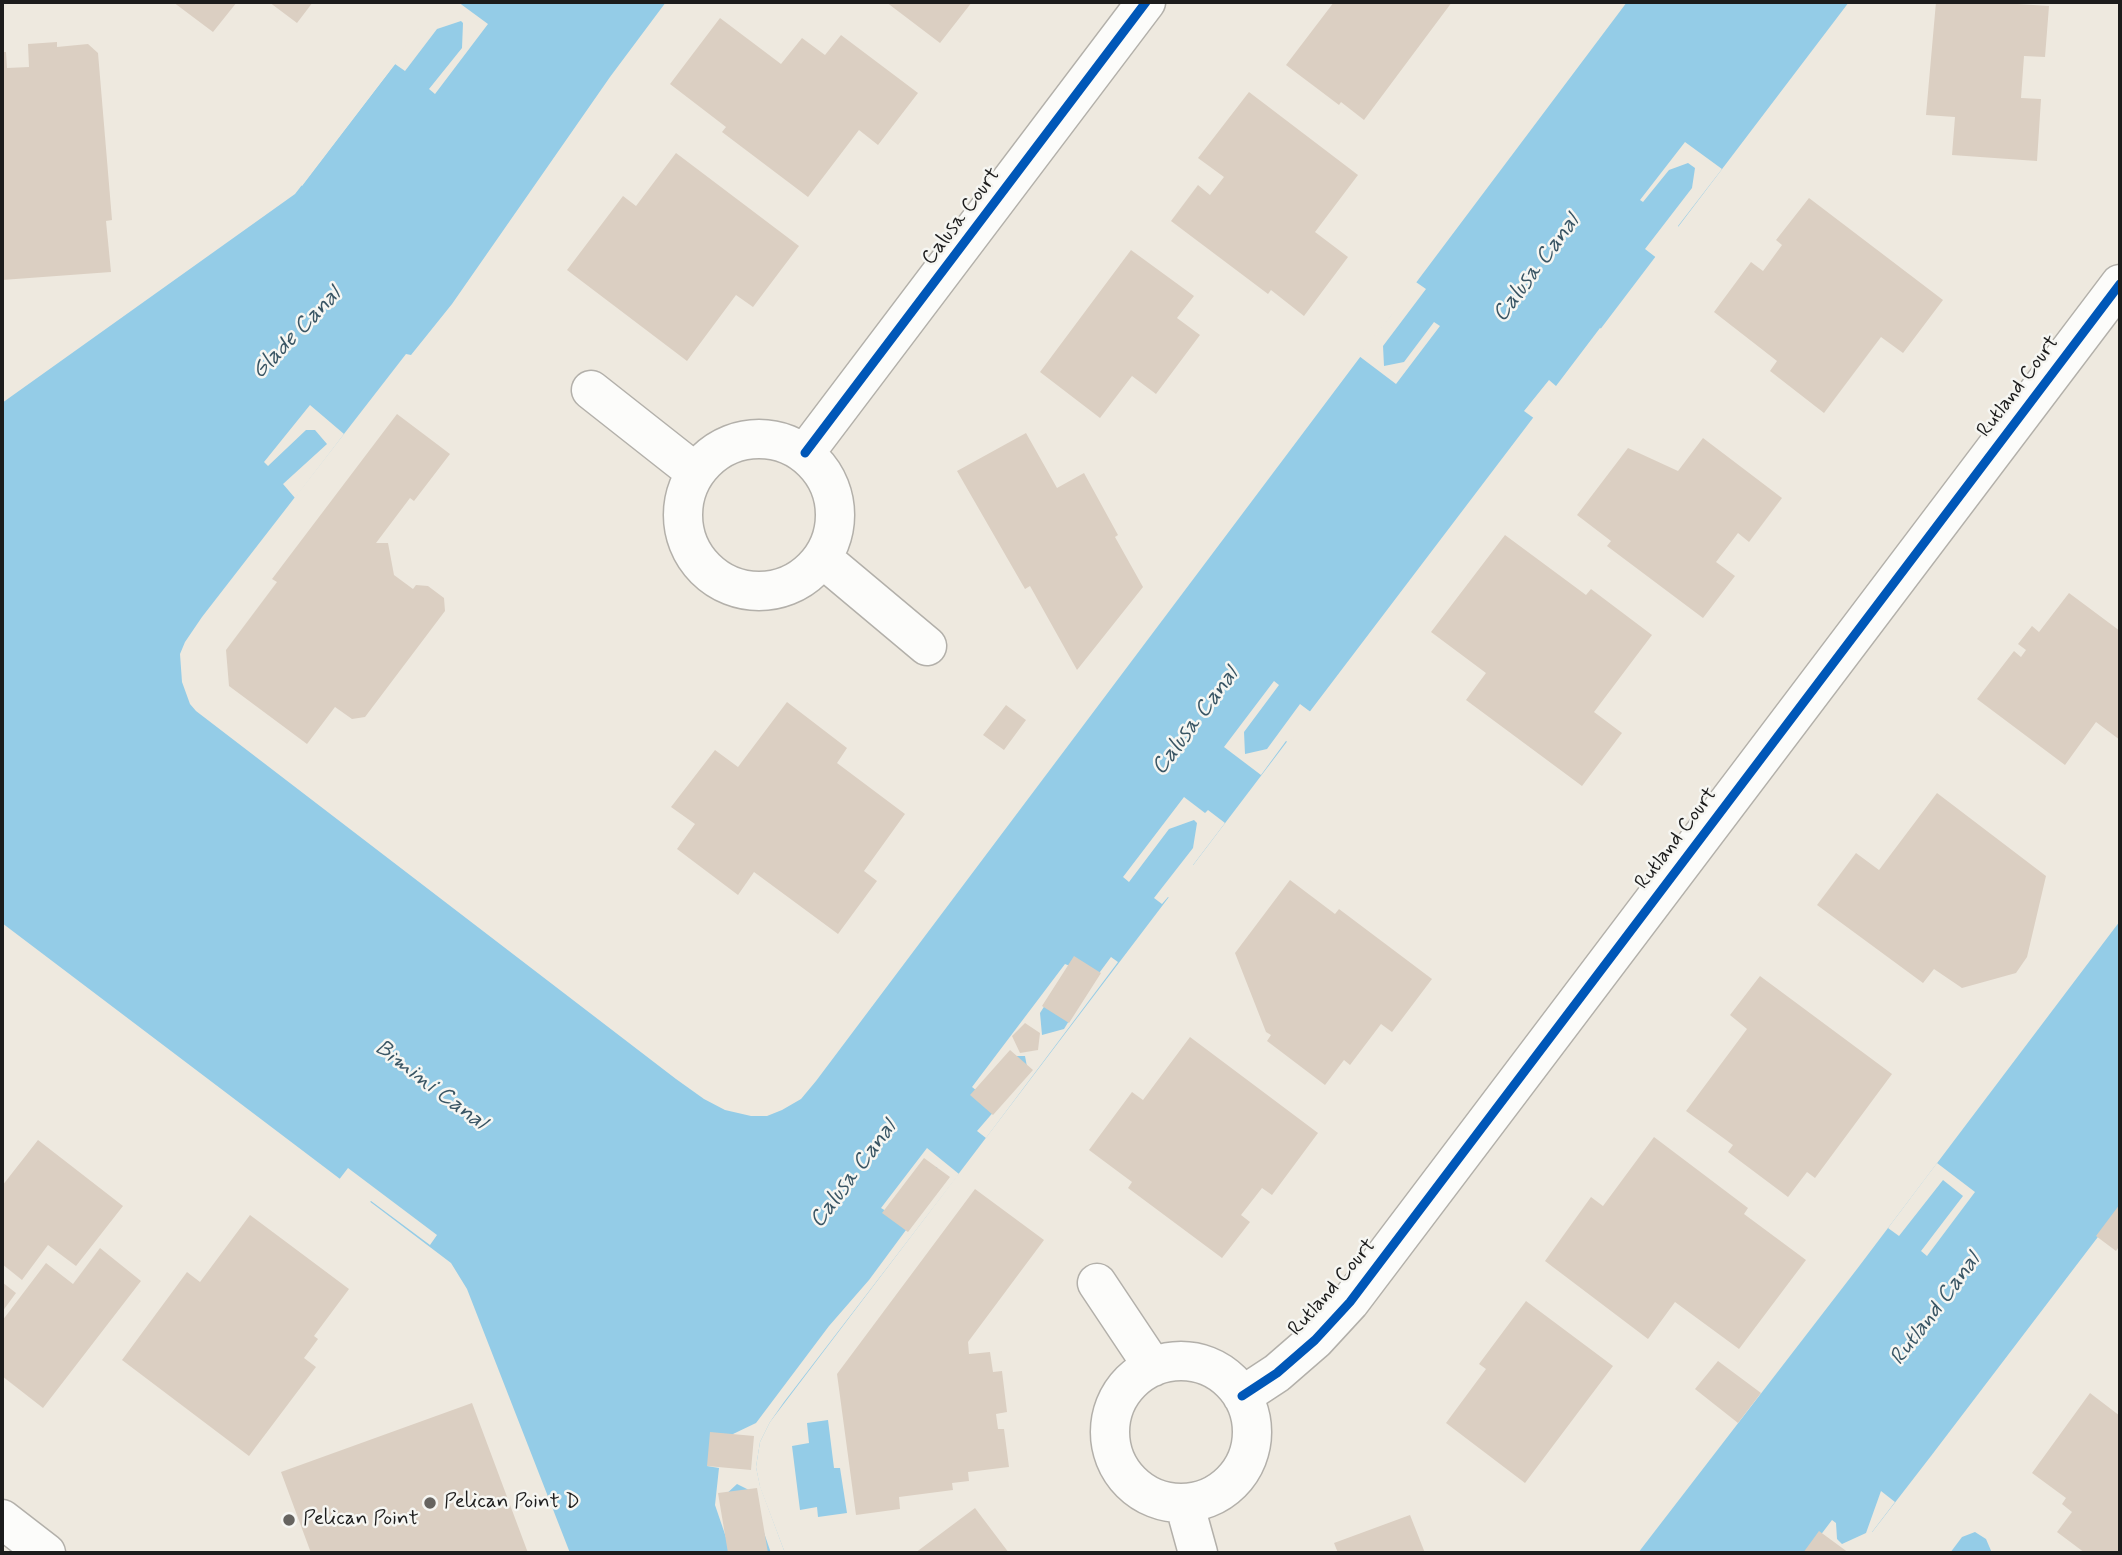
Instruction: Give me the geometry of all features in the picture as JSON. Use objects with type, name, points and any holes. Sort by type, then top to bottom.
[{"type":"street","name":"Calusa Court","points":[[805,453],[1146,2]]},
{"type":"street","name":"Rutland Court","points":[[1242,1396],[1277,1373],[1315,1340],[1350,1302],[2120,284]]},
{"type":"street","points":[[591,390],[695,472]]},
{"type":"street","points":[[756,439],[780,442],[805,453],[819,468],[831,489],[835,512],[833,536],[822,558],[807,576],[774,590],[762,592],[738,589],[716,579],[699,562],[687,542],[682,518],[685,494],[695,472],[711,455],[732,443],[756,439]]},
{"type":"street","points":[[822,558],[927,646]]},
{"type":"street","points":[[1097,1283],[1153,1367]]},
{"type":"street","points":[[1190,1361],[1214,1369],[1234,1384],[1242,1396],[1253,1429],[1250,1454],[1238,1476],[1220,1492],[1185,1506],[1148,1495],[1119,1469],[1110,1436],[1112,1410],[1124,1388],[1143,1372],[1165,1362],[1190,1361]]},
{"type":"street","points":[[1185,1506],[1198,1553]]},
{"type":"street","points":[[2,1519],[47,1553]]},
{"type":"water","points":[[443,2],[666,2],[610,77],[452,304],[411,355],[406,354],[202,617],[180,654],[182,682],[190,704],[196,711],[676,1079],[725,1110],[751,1116],[767,1116],[801,1099],[816,1081],[1627,2],[1849,2],[770,1422],[760,1442],[756,1467],[760,1487],[785,1553],[570,1553],[467,1289],[451,1263],[2,923],[2,403],[295,194]]},
{"type":"water","name":"Rutland Canal","points":[[2120,921],[2120,1208],[1931,1456],[1856,1553],[1638,1553],[1857,1269]]},
{"type":"water","points":[[828,1420],[834,1468],[840,1468],[847,1513],[818,1517],[817,1507],[800,1510],[792,1446],[809,1443],[807,1423]]},
{"type":"water","points":[[1975,1532],[1986,1539],[1992,1553],[1950,1553],[1962,1537]]},
{"type":"pier","points":[[439,2],[458,2],[488,24],[435,94],[429,89],[462,48],[461,21],[437,29],[405,71],[395,64],[302,186],[300,184]]},
{"type":"pier","points":[[1685,142],[1722,169],[1678,226],[1680,229],[1658,259],[1645,249],[1692,188],[1695,168],[1688,163],[1669,170],[1643,202],[1640,200]]},
{"type":"pier","points":[[1413,280],[1426,289],[1383,346],[1384,366],[1404,362],[1434,322],[1440,326],[1396,384],[1359,356],[1392,314],[1389,312]]},
{"type":"pier","points":[[1600,328],[1603,330],[1535,419],[1524,411],[1549,380],[1556,386]]},
{"type":"pier","points":[[310,405],[344,434],[295,498],[283,484],[327,444],[315,430],[306,430],[268,466],[264,462]]},
{"type":"pier","points":[[1274,681],[1279,685],[1244,732],[1245,754],[1267,749],[1300,704],[1312,713],[1289,743],[1286,741],[1261,775],[1224,747]]},
{"type":"pier","points":[[1184,797],[1205,813],[1208,810],[1225,823],[1171,899],[1168,897],[1162,904],[1154,898],[1193,848],[1197,823],[1194,820],[1169,829],[1129,882],[1123,877]]},
{"type":"pier","points":[[1111,957],[1118,962],[986,1138],[977,1131],[1028,1072],[1025,1056],[1008,1056],[977,1091],[972,1087],[1065,964],[1070,966],[1040,1013],[1042,1035],[1064,1029]]},
{"type":"pier","points":[[927,1148],[959,1174],[784,1402],[760,1442],[756,1467],[760,1486],[785,1553],[771,1553],[761,1524],[755,1493],[737,1484],[723,1497],[730,1549],[715,1505],[719,1468],[707,1466],[733,1434],[756,1423],[829,1326],[869,1280],[940,1184],[937,1167],[919,1168],[886,1211],[881,1208]]},
{"type":"pier","points":[[1937,1163],[1975,1192],[1927,1256],[1921,1251],[1963,1196],[1943,1180],[1899,1236],[1888,1228]]},
{"type":"pier","points":[[348,1168],[437,1235],[430,1245],[371,1201],[368,1204],[338,1181]]},
{"type":"pier","points":[[1881,1491],[1895,1502],[1860,1553],[1807,1553],[1832,1520],[1836,1523],[1837,1539],[1842,1544],[1866,1533]]},
{"type":"building","points":[[173,2],[237,2],[213,32]]},
{"type":"building","points":[[269,2],[313,2],[297,23]]},
{"type":"building","points":[[886,2],[972,2],[940,43]]},
{"type":"building","points":[[1334,2],[1452,2],[1364,120],[1341,102],[1339,105],[1286,65]]},
{"type":"building","points":[[1936,2],[2049,6],[2045,57],[2024,56],[2021,98],[2041,99],[2037,161],[1952,155],[1955,117],[1926,115]]},
{"type":"building","points":[[720,18],[781,64],[802,38],[825,55],[841,35],[918,93],[878,145],[859,130],[808,197],[722,132],[726,127],[670,84]]},
{"type":"building","points":[[57,42],[57,47],[88,44],[98,53],[112,220],[106,221],[111,272],[2,280],[2,52],[6,52],[7,68],[29,67],[28,44]]},
{"type":"building","points":[[1249,92],[1358,175],[1315,232],[1348,257],[1304,316],[1271,290],[1268,294],[1171,221],[1198,185],[1210,195],[1224,177],[1198,158]]},
{"type":"building","points":[[676,153],[799,246],[753,307],[736,295],[687,361],[567,270],[623,196],[636,206]]},
{"type":"building","points":[[1809,198],[1943,300],[1903,353],[1881,337],[1824,413],[1770,371],[1777,361],[1714,312],[1751,262],[1763,271],[1782,245],[1776,240]]},
{"type":"building","points":[[1131,250],[1194,296],[1177,318],[1200,335],[1156,394],[1132,376],[1100,418],[1040,372]]},
{"type":"building","points":[[397,414],[450,454],[414,501],[410,498],[376,543],[388,543],[394,575],[413,589],[416,585],[428,586],[444,598],[445,611],[365,717],[352,719],[335,707],[307,744],[229,686],[226,650],[277,582],[272,579]]},
{"type":"building","points":[[1026,433],[1057,488],[1084,473],[1143,587],[1077,670],[1030,586],[1025,589],[957,471]]},
{"type":"building","points":[[1703,438],[1782,498],[1749,542],[1738,533],[1716,562],[1735,576],[1703,618],[1607,546],[1611,541],[1577,515],[1628,448],[1678,471]]},
{"type":"building","points":[[1505,535],[1586,595],[1591,589],[1652,635],[1594,712],[1622,733],[1582,786],[1466,700],[1486,673],[1431,632]]},
{"type":"building","points":[[2069,593],[2120,631],[2120,740],[2096,722],[2065,765],[1977,699],[2014,651],[2021,657],[2026,650],[2018,644],[2032,626],[2039,632]]},
{"type":"building","points":[[787,702],[847,748],[837,763],[905,814],[864,871],[877,881],[838,934],[754,872],[738,895],[677,849],[695,824],[671,807],[715,750],[738,767]]},
{"type":"building","points":[[1006,705],[1026,720],[1004,750],[983,735]]},
{"type":"building","points":[[1937,793],[2046,876],[2027,957],[2016,973],[1962,988],[1934,969],[1923,983],[1817,905],[1856,853],[1879,870]]},
{"type":"building","points":[[1290,880],[1335,914],[1339,909],[1432,979],[1392,1032],[1381,1024],[1350,1065],[1344,1060],[1325,1085],[1267,1041],[1271,1035],[1266,1032],[1235,953]]},
{"type":"building","points":[[1074,956],[1101,973],[1069,1023],[1042,1006]]},
{"type":"building","points":[[1760,976],[1892,1074],[1815,1178],[1807,1172],[1788,1197],[1728,1152],[1733,1145],[1686,1111],[1747,1029],[1730,1015]]},
{"type":"building","points":[[1025,1023],[1040,1033],[1038,1050],[1020,1053],[1012,1036]]},
{"type":"building","points":[[1190,1037],[1318,1133],[1272,1195],[1262,1188],[1241,1215],[1250,1222],[1222,1258],[1128,1188],[1132,1182],[1089,1150],[1132,1092],[1143,1100]]},
{"type":"building","points":[[1010,1050],[1033,1070],[993,1115],[970,1095]]},
{"type":"building","points":[[1654,1137],[1748,1208],[1744,1214],[1806,1260],[1739,1349],[1675,1302],[1648,1339],[1545,1261],[1591,1197],[1603,1206]]},
{"type":"building","points":[[38,1140],[123,1206],[76,1266],[48,1245],[22,1280],[2,1264],[2,1186]]},
{"type":"building","points":[[924,1158],[950,1177],[908,1232],[882,1213]]},
{"type":"building","points":[[975,1189],[1044,1240],[968,1342],[969,1354],[990,1352],[993,1372],[1002,1371],[1007,1412],[996,1414],[998,1429],[1004,1429],[1009,1467],[968,1472],[969,1481],[952,1483],[953,1490],[899,1497],[900,1509],[856,1515],[837,1374]]},
{"type":"building","points":[[2120,1204],[2120,1245],[2116,1251],[2096,1236]]},
{"type":"building","points":[[250,1215],[349,1289],[314,1336],[318,1339],[304,1358],[316,1367],[249,1456],[122,1360],[187,1272],[200,1282]]},
{"type":"building","points":[[100,1248],[141,1281],[43,1408],[2,1376],[2,1321],[46,1263],[73,1284]]},
{"type":"building","points":[[2,1282],[16,1293],[2,1312]]},
{"type":"building","points":[[1526,1301],[1613,1366],[1525,1483],[1446,1423],[1486,1369],[1479,1364]]},
{"type":"building","points":[[1718,1361],[1761,1393],[1738,1423],[1695,1389]]},
{"type":"building","points":[[2090,1393],[2120,1416],[2120,1553],[2085,1553],[2057,1532],[2072,1512],[2062,1504],[2066,1498],[2032,1473]]},
{"type":"building","name":"Pelican Point D","points":[[472,1403],[528,1553],[311,1553],[281,1472]]},
{"type":"building","points":[[710,1432],[754,1436],[751,1470],[707,1466]]},
{"type":"building","points":[[757,1488],[768,1553],[728,1553],[718,1493]]},
{"type":"building","points":[[975,1508],[1009,1553],[915,1553]]},
{"type":"building","points":[[1410,1515],[1425,1553],[1338,1553],[1334,1543]]},
{"type":"building","points":[[1819,1531],[1849,1553],[1803,1553]]},
{"type":"cycle path","points":[[805,453],[1146,2]]},
{"type":"cycle path","points":[[1242,1396],[1277,1373],[1315,1340],[1350,1302],[2120,284]]},
{"type":"place","name":"Pelican Point D","points":[[430,1503]]},
{"type":"place","name":"Pelican Point","points":[[289,1520]]},
{"type":"water label","name":"Calusa Canal","points":[[1537,269]]},
{"type":"water label","name":"Glade Canal","points":[[297,334]]},
{"type":"water label","name":"Calusa Canal","points":[[1196,722]]},
{"type":"water label","name":"Bimini Canal","points":[[430,1086]]},
{"type":"water label","name":"Calusa Canal","points":[[854,1175]]}]
